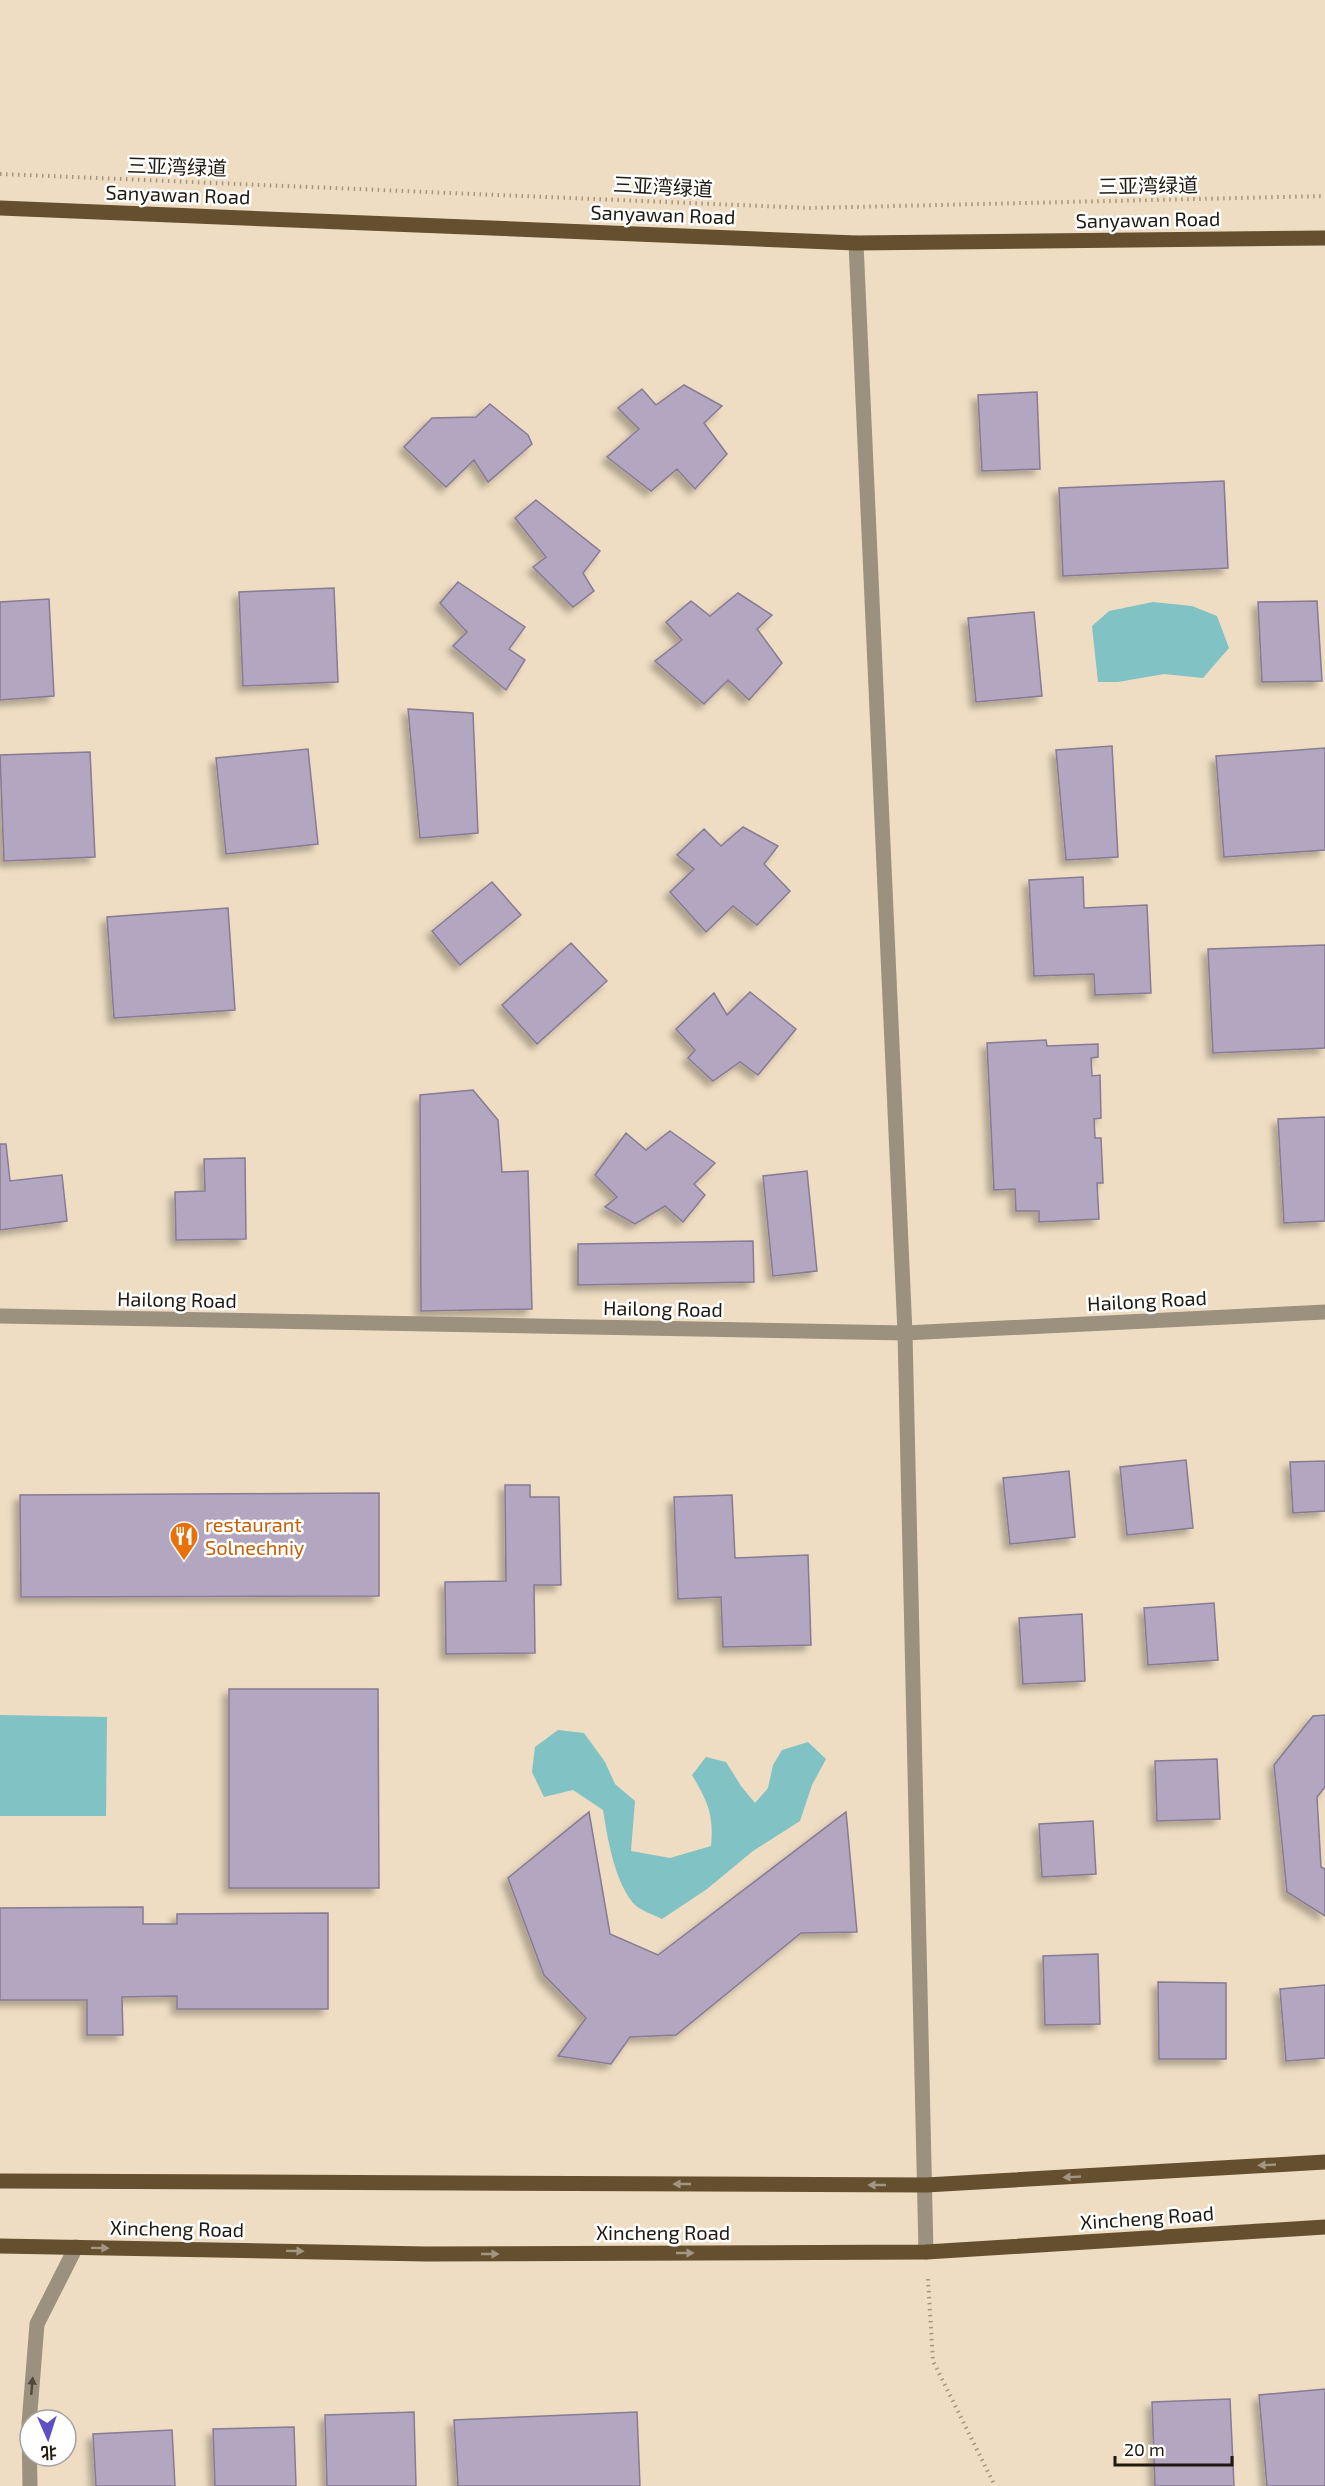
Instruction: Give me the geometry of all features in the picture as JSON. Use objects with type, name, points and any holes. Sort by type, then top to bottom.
[{"type":"main road","name":"Sanyawan Road","points":[[0,208],[856,243],[1325,238]]},
{"type":"main road","points":[[0,2181],[927,2185],[1325,2162]]},
{"type":"main road","name":"Xincheng Road","points":[[0,2246],[426,2254],[926,2252],[1325,2227]]},
{"type":"street","points":[[856,243],[905,1333],[927,2185],[926,2252]]},
{"type":"street","name":"Hailong Road","points":[[0,1316],[905,1333],[1325,1312]]},
{"type":"street","points":[[30,2486],[28,2424],[37,2324],[76,2247]]},
{"type":"path","name":"三亚湾绿道","points":[[0,174],[809,208],[1325,196]]},
{"type":"path","points":[[926,2252],[933,2361],[995,2486]]},
{"type":"water","points":[[1153,602],[1192,606],[1217,616],[1229,648],[1203,678],[1164,674],[1118,682],[1098,682],[1092,626],[1109,611]]},
{"type":"water","points":[[0,1715],[107,1717],[106,1816],[0,1816]]},
{"type":"water","points":[[558,1730],[584,1733],[605,1762],[615,1784],[635,1801],[631,1851],[670,1858],[711,1846],[712,1826],[709,1809],[692,1775],[706,1757],[726,1762],[755,1803],[768,1788],[773,1765],[782,1750],[808,1742],[826,1759],[812,1785],[800,1821],[753,1851],[707,1889],[662,1919],[636,1906],[626,1893],[616,1871],[603,1810],[573,1790],[544,1797],[532,1772],[535,1747]]},
{"type":"building","points":[[684,385],[722,406],[704,423],[727,454],[695,489],[677,469],[651,491],[607,457],[639,429],[618,408],[642,389],[656,405]]},
{"type":"building","points":[[1037,392],[1040,469],[982,471],[978,395]]},
{"type":"building","points":[[490,404],[528,435],[532,444],[488,482],[474,460],[446,487],[404,447],[432,418],[476,417]]},
{"type":"building","points":[[1224,481],[1228,568],[1063,576],[1059,488]]},
{"type":"building","points":[[536,500],[600,551],[583,573],[594,591],[573,607],[533,567],[546,557],[515,518]]},
{"type":"building","points":[[458,582],[525,627],[509,649],[525,660],[506,690],[453,646],[467,632],[440,603]]},
{"type":"building","points":[[334,588],[338,682],[243,686],[239,592]]},
{"type":"building","points":[[738,593],[772,615],[757,629],[782,663],[749,700],[728,680],[704,704],[655,661],[682,640],[666,622],[691,601],[710,616]]},
{"type":"building","points":[[49,599],[54,696],[0,700],[0,602]]},
{"type":"building","points":[[1317,601],[1322,681],[1262,682],[1258,602]]},
{"type":"building","points":[[1034,612],[1042,696],[976,702],[968,618]]},
{"type":"building","points":[[408,709],[473,713],[478,833],[420,838]]},
{"type":"building","points":[[1112,746],[1118,857],[1066,860],[1056,750]]},
{"type":"building","points":[[1325,748],[1325,850],[1224,857],[1216,756]]},
{"type":"building","points":[[308,749],[318,844],[226,854],[216,758]]},
{"type":"building","points":[[90,752],[95,857],[4,861],[0,755]]},
{"type":"building","points":[[743,827],[778,846],[764,864],[790,891],[757,925],[733,906],[706,932],[670,892],[694,869],[677,855],[704,829],[721,846]]},
{"type":"building","points":[[1083,877],[1084,908],[1147,905],[1151,993],[1095,995],[1094,974],[1034,976],[1029,880]]},
{"type":"building","points":[[492,882],[521,915],[460,965],[432,931]]},
{"type":"building","points":[[228,908],[235,1010],[114,1018],[107,917]]},
{"type":"building","points":[[571,943],[607,981],[537,1044],[502,1005]]},
{"type":"building","points":[[1325,945],[1325,1048],[1213,1053],[1208,949]]},
{"type":"building","points":[[750,992],[796,1029],[758,1075],[740,1062],[713,1081],[688,1058],[695,1050],[676,1029],[714,993],[727,1015]]},
{"type":"building","points":[[1046,1040],[1047,1046],[1098,1044],[1098,1057],[1091,1058],[1092,1076],[1100,1075],[1101,1118],[1094,1119],[1095,1138],[1101,1138],[1103,1183],[1097,1183],[1099,1219],[1039,1222],[1039,1211],[1016,1211],[1015,1189],[994,1190],[987,1043]]},
{"type":"building","points":[[473,1090],[498,1120],[502,1172],[528,1171],[532,1309],[421,1311],[420,1095]]},
{"type":"building","points":[[1325,1117],[1325,1221],[1284,1223],[1278,1119]]},
{"type":"building","points":[[670,1131],[715,1163],[694,1184],[705,1195],[683,1222],[665,1206],[635,1224],[605,1207],[617,1197],[595,1175],[626,1133],[646,1150]]},
{"type":"building","points":[[0,1144],[6,1144],[10,1181],[62,1175],[67,1221],[0,1230]]},
{"type":"building","points":[[245,1158],[246,1239],[176,1240],[175,1192],[205,1191],[204,1159]]},
{"type":"building","points":[[807,1171],[817,1271],[773,1276],[763,1176]]},
{"type":"building","points":[[753,1241],[754,1282],[578,1285],[578,1244]]},
{"type":"building","points":[[1186,1460],[1193,1528],[1127,1535],[1120,1467]]},
{"type":"building","points":[[1325,1461],[1325,1511],[1293,1513],[1290,1462]]},
{"type":"building","points":[[1069,1471],[1075,1537],[1010,1544],[1003,1478]]},
{"type":"building","points":[[505,1485],[530,1485],[530,1497],[559,1497],[561,1585],[534,1585],[535,1653],[446,1654],[445,1582],[506,1581]]},
{"type":"building","points":[[379,1493],[379,1596],[21,1597],[20,1495]]},
{"type":"building","points":[[732,1495],[735,1558],[808,1555],[811,1645],[723,1647],[721,1597],[678,1599],[674,1497]]},
{"type":"building","points":[[1214,1603],[1218,1660],[1148,1665],[1144,1608]]},
{"type":"building","points":[[1082,1614],[1085,1681],[1023,1684],[1019,1618]]},
{"type":"building","points":[[229,1689],[378,1689],[379,1888],[229,1888]]},
{"type":"building","points":[[1325,1715],[1325,1787],[1317,1797],[1321,1867],[1325,1869],[1325,1916],[1287,1892],[1274,1765],[1313,1716]]},
{"type":"building","points":[[1217,1759],[1220,1819],[1157,1821],[1155,1761]]},
{"type":"building","points":[[589,1812],[610,1934],[658,1955],[846,1812],[857,1932],[801,1933],[676,2035],[630,2037],[611,2064],[558,2056],[586,2018],[544,1975],[508,1878]]},
{"type":"building","points":[[1093,1821],[1096,1874],[1042,1877],[1039,1824]]},
{"type":"building","points":[[143,1907],[143,1924],[177,1924],[177,1914],[328,1913],[328,2009],[177,2009],[177,1996],[122,1997],[123,2035],[87,2035],[87,2000],[0,2000],[0,1908]]},
{"type":"building","points":[[1098,1954],[1100,2024],[1045,2025],[1043,1956]]},
{"type":"building","points":[[1158,1982],[1226,1983],[1226,2059],[1159,2059]]},
{"type":"building","points":[[1325,1985],[1325,2058],[1286,2061],[1280,1989]]},
{"type":"building","points":[[1325,2389],[1325,2486],[1267,2486],[1259,2395]]},
{"type":"building","points":[[1230,2399],[1234,2486],[1155,2486],[1152,2402]]},
{"type":"building","points":[[414,2412],[416,2486],[327,2486],[325,2415]]},
{"type":"building","points":[[637,2412],[640,2486],[458,2486],[454,2420]]},
{"type":"building","points":[[294,2427],[296,2486],[215,2486],[213,2429]]},
{"type":"building","points":[[172,2430],[175,2486],[96,2486],[93,2434]]},
{"type":"place","name":"restaurant Solnechniy","points":[[184,1562]]}]
